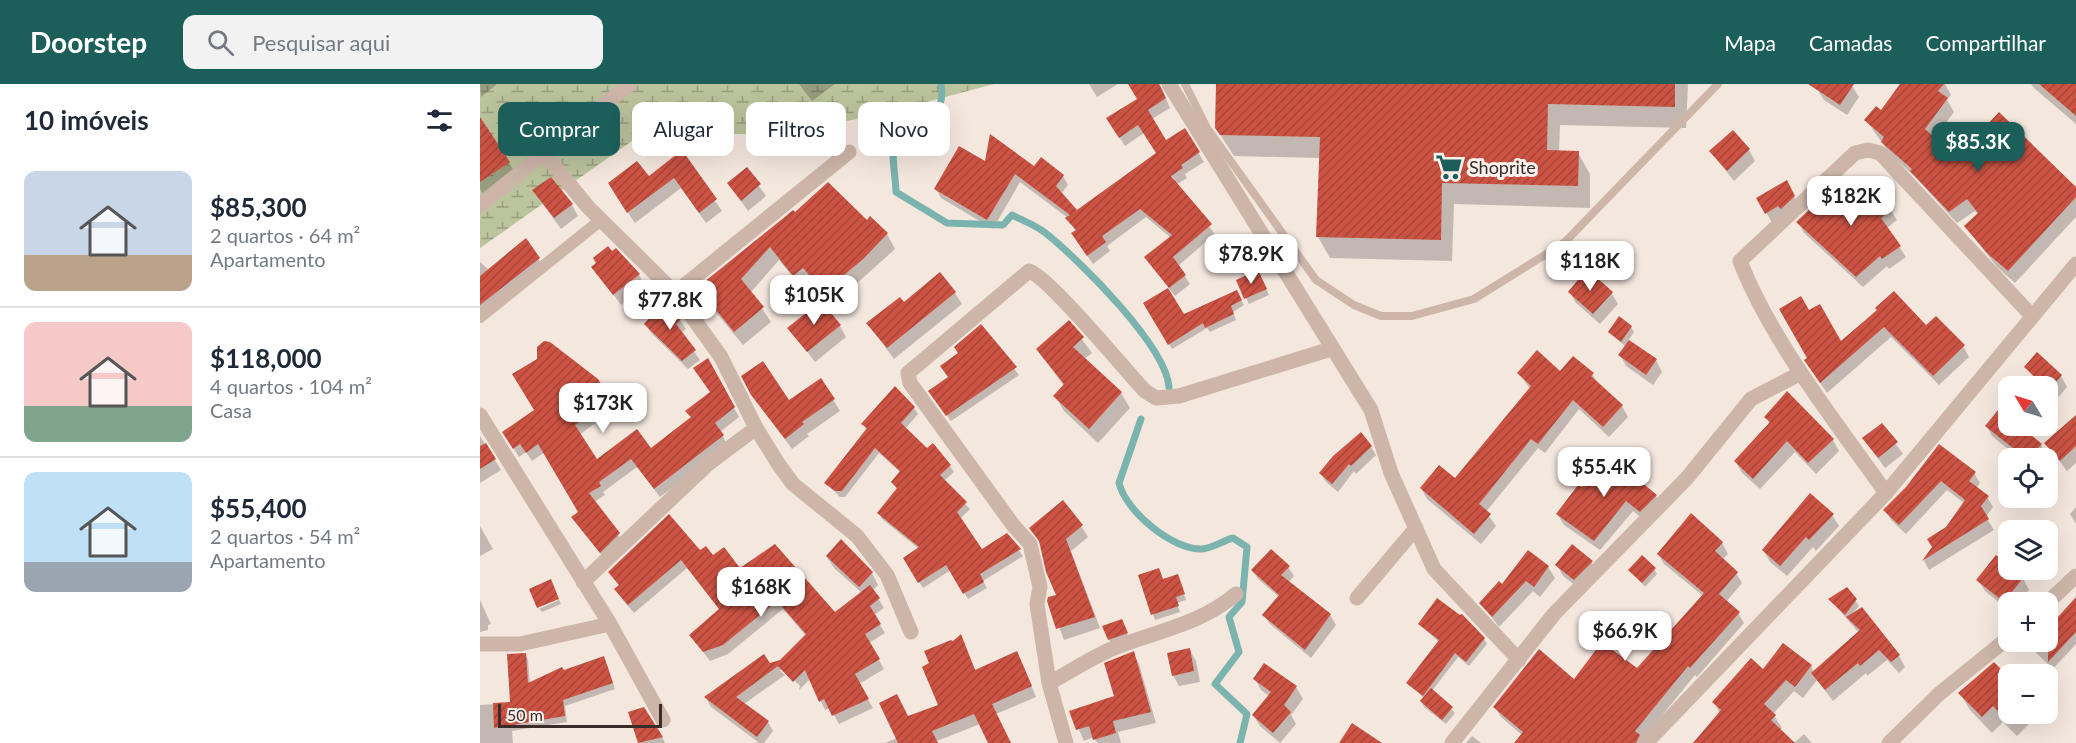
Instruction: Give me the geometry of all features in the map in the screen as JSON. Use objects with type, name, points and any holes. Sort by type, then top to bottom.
[{"type":"street","points":[[608,102],[630,84]]},
{"type":"street","points":[[1169,84],[1371,411],[1392,473],[1434,568],[1519,660]]},
{"type":"street","points":[[1886,493],[1801,373],[1749,285],[1740,261],[1855,153],[1868,150],[1880,153],[2032,316]]},
{"type":"street","points":[[675,293],[849,152]]},
{"type":"street","points":[[480,205],[540,156]]},
{"type":"street","points":[[547,156],[601,220],[675,293],[721,357],[756,428],[793,484],[857,536],[887,575],[910,632]]},
{"type":"street","points":[[480,317],[601,220]]},
{"type":"street","points":[[1653,740],[1886,493],[2076,264]]},
{"type":"street","points":[[1066,743],[1049,683],[1037,604],[1040,587],[1030,544],[1012,525],[910,383],[908,373],[1029,271],[1035,273],[1054,290],[1145,391],[1156,398],[1179,396],[1331,349]]},
{"type":"street","points":[[1452,743],[1554,614],[1687,478],[1751,399],[1801,373]]},
{"type":"street","points":[[480,415],[610,624],[663,720]]},
{"type":"street","points":[[583,582],[701,471],[756,428]]},
{"type":"street","points":[[1358,598],[1416,528]]},
{"type":"street","points":[[2058,593],[2076,576]]},
{"type":"street","points":[[1049,683],[1112,648],[1190,623],[1222,605],[1236,594]]},
{"type":"street","points":[[480,644],[520,644],[610,624]]},
{"type":"street","points":[[1888,743],[1940,694],[1998,646]]},
{"type":"lane","points":[[1185,84],[1207,128],[1316,280],[1354,305],[1381,316],[1412,316],[1474,299],[1564,243],[1718,84]]},
{"type":"green space","points":[[480,84],[994,84],[926,102],[858,102],[858,119],[846,121],[846,102],[746,102],[746,134],[734,134],[734,102],[632,102],[632,141],[620,149],[620,102],[498,102],[498,156],[611,156],[480,248]]},
{"type":"building","points":[[1128,84],[1159,84],[1166,98],[1148,110],[1166,140],[1185,128],[1200,152],[1181,165],[1183,168],[1171,176],[1212,224],[1173,257],[1186,275],[1169,288],[1144,257],[1172,235],[1140,209],[1102,236],[1106,242],[1087,256],[1071,233],[1076,230],[1065,218],[1070,215],[1015,174],[987,220],[934,189],[959,146],[985,161],[990,134],[1034,166],[1041,157],[1064,175],[1056,186],[1077,210],[1156,153],[1138,125],[1119,138],[1106,118],[1137,99]]},
{"type":"building","name":"Shoprite","points":[[1216,84],[1675,84],[1675,107],[1548,104],[1547,150],[1579,151],[1578,186],[1442,183],[1441,240],[1316,237],[1320,137],[1220,135],[1215,128]]},
{"type":"building","points":[[1808,84],[1854,84],[1840,105]]},
{"type":"building","points":[[1900,84],[1944,84],[1938,91],[1948,98],[1925,129],[1956,158],[1999,112],[2076,187],[2076,197],[2008,271],[1988,254],[1964,226],[1978,213],[1967,199],[1949,212],[1910,171],[1912,169],[1881,142],[1884,137],[1864,120],[1876,106],[1881,110]]},
{"type":"building","points":[[2039,84],[2076,84],[2076,116]]},
{"type":"building","points":[[480,117],[498,144],[498,156],[506,156],[510,162],[480,182]]},
{"type":"building","points":[[1733,130],[1750,149],[1727,171],[1709,151]]},
{"type":"building","points":[[674,156],[686,156],[717,199],[699,213],[674,178],[627,213],[608,183],[637,161],[649,176]]},
{"type":"building","points":[[747,167],[761,184],[741,201],[727,183]]},
{"type":"building","points":[[551,177],[573,204],[554,218],[532,190]]},
{"type":"building","points":[[1787,180],[1795,196],[1781,209],[1778,206],[1765,214],[1756,198]]},
{"type":"building","points":[[1841,180],[1859,201],[1877,188],[1892,209],[1881,218],[1901,246],[1882,259],[1880,256],[1856,277],[1796,222]]},
{"type":"building","points":[[828,182],[867,220],[870,216],[888,233],[863,259],[824,292],[803,268],[793,276],[770,247],[741,279],[764,307],[734,332],[704,295],[695,305],[688,295],[793,210],[795,212]]},
{"type":"building","points":[[526,238],[540,258],[480,305],[480,276]]},
{"type":"building","points":[[608,246],[612,251],[616,248],[640,274],[613,295],[591,267],[596,263],[593,258]]},
{"type":"building","points":[[1587,269],[1613,292],[1593,314],[1568,292]]},
{"type":"building","points":[[1258,270],[1267,289],[1244,299],[1236,280]]},
{"type":"building","points":[[940,272],[956,292],[887,348],[866,323],[900,297],[904,302]]},
{"type":"building","points":[[1168,288],[1184,314],[1237,290],[1242,300],[1231,306],[1234,314],[1205,328],[1203,323],[1168,345],[1143,303]]},
{"type":"building","points":[[1894,291],[1926,325],[1936,316],[1965,345],[1933,376],[1884,327],[1820,383],[1804,360],[1807,358],[1779,309],[1801,296],[1809,310],[1820,304],[1841,341],[1877,310],[1875,308]]},
{"type":"building","points":[[667,299],[681,319],[676,324],[696,350],[682,361],[644,324]]},
{"type":"building","points":[[821,301],[841,325],[807,352],[787,328]]},
{"type":"building","points":[[1619,316],[1632,326],[1621,342],[1608,332]]},
{"type":"building","points":[[1069,320],[1084,337],[1073,347],[1122,392],[1089,429],[1053,396],[1064,384],[1036,349]]},
{"type":"building","points":[[981,324],[1017,367],[946,416],[928,391],[948,377],[940,366],[958,353],[954,347]]},
{"type":"building","points":[[1629,340],[1657,359],[1646,375],[1618,355]]},
{"type":"building","points":[[544,341],[550,342],[598,379],[611,400],[575,425],[597,459],[637,429],[651,448],[691,417],[685,411],[710,392],[693,368],[708,358],[735,407],[715,423],[724,435],[654,489],[631,459],[599,482],[601,486],[589,493],[620,533],[600,553],[571,517],[578,512],[538,444],[526,453],[520,444],[513,449],[502,432],[534,410],[512,374],[537,359],[537,347]]},
{"type":"building","points":[[1537,350],[1560,371],[1573,356],[1594,373],[1591,376],[1623,405],[1603,427],[1573,400],[1538,444],[1531,439],[1479,504],[1491,514],[1474,534],[1420,488],[1439,465],[1455,478],[1531,386],[1517,373]]},
{"type":"building","points":[[2037,352],[2062,375],[2058,380],[2058,376],[2034,376],[2024,367]]},
{"type":"building","points":[[763,361],[789,400],[821,378],[835,399],[802,422],[804,424],[785,439],[751,395],[741,376]]},
{"type":"building","points":[[895,386],[915,407],[901,423],[927,448],[933,443],[951,465],[940,475],[967,502],[957,512],[982,549],[1007,533],[1021,549],[980,574],[984,582],[963,594],[946,565],[918,583],[903,558],[919,547],[877,513],[897,488],[891,482],[900,471],[875,448],[842,491],[835,491],[824,483],[867,428],[861,424]]},
{"type":"building","points":[[1787,391],[1834,439],[1808,463],[1787,441],[1753,479],[1734,461],[1770,422],[1764,417]]},
{"type":"building","points":[[1998,410],[1998,436],[2032,436],[2042,444],[2038,448],[2013,448],[1985,426]]},
{"type":"building","points":[[2076,415],[2076,446],[2060,461],[2058,448],[2048,448],[2044,443],[2052,436],[2058,436],[2058,431]]},
{"type":"building","points":[[1882,423],[1898,442],[1878,458],[1862,438]]},
{"type":"building","points":[[1361,432],[1372,446],[1351,466],[1349,464],[1332,484],[1319,473],[1333,456]]},
{"type":"building","points":[[486,443],[496,459],[480,469],[480,446]]},
{"type":"building","points":[[1939,444],[1976,472],[1969,481],[1989,496],[1981,506],[1989,519],[1922,561],[1932,547],[1927,539],[1946,527],[1965,500],[1941,481],[1899,525],[1883,510],[1906,487]]},
{"type":"building","points":[[1607,454],[1657,495],[1640,512],[1626,501],[1594,541],[1556,514],[1578,485],[1582,487]]},
{"type":"building","points":[[1810,493],[1834,514],[1809,540],[1806,537],[1780,566],[1762,550]]},
{"type":"building","points":[[1063,500],[1083,525],[1066,539],[1095,617],[1056,629],[1047,601],[1048,597],[1056,595],[1046,572],[1039,541],[1029,528]]},
{"type":"building","points":[[1691,513],[1723,542],[1715,551],[1738,572],[1719,594],[1740,612],[1690,668],[1688,666],[1635,731],[1640,735],[1636,743],[1514,743],[1523,732],[1493,707],[1539,649],[1574,679],[1602,642],[1637,668],[1704,593],[1657,554]]},
{"type":"building","points":[[669,514],[700,550],[706,546],[713,555],[724,547],[740,568],[775,544],[835,612],[870,585],[880,598],[870,606],[881,624],[865,634],[880,659],[855,674],[869,699],[832,716],[824,699],[819,702],[805,670],[793,682],[778,666],[736,697],[769,721],[757,737],[704,697],[764,654],[770,663],[780,660],[806,634],[777,601],[723,645],[703,652],[689,635],[719,609],[681,560],[628,605],[614,589],[619,585],[608,572]]},
{"type":"building","points":[[841,539],[873,572],[859,587],[826,556]]},
{"type":"building","points":[[1572,544],[1593,561],[1574,580],[1555,565]]},
{"type":"building","points":[[1271,549],[1290,566],[1281,575],[1331,614],[1305,650],[1262,615],[1279,595],[1251,570]]},
{"type":"building","points":[[1528,550],[1549,566],[1534,587],[1526,581],[1492,617],[1479,603],[1499,581],[1502,584]]},
{"type":"building","points":[[1642,555],[1656,568],[1642,583],[1628,570]]},
{"type":"building","points":[[1996,555],[1998,557],[1998,580],[2022,580],[2012,592],[1998,592],[1998,597],[1976,580]]},
{"type":"building","points":[[1159,568],[1163,579],[1178,574],[1185,594],[1176,597],[1179,606],[1151,615],[1138,575]]},
{"type":"building","points":[[551,579],[559,599],[537,608],[529,589]]},
{"type":"building","points":[[1847,587],[1857,599],[1845,615],[1828,599]]},
{"type":"building","points":[[2076,597],[2076,632],[2058,651],[2058,617]]},
{"type":"building","points":[[1437,598],[1460,615],[1462,614],[1485,638],[1466,662],[1455,653],[1423,696],[1406,683],[1439,640],[1418,624]]},
{"type":"building","points":[[1862,607],[1900,655],[1891,662],[1879,650],[1860,666],[1858,663],[1825,690],[1811,673],[1860,630],[1846,617]]},
{"type":"building","points":[[1122,619],[1128,633],[1108,640],[1102,626]]},
{"type":"building","points":[[961,634],[975,670],[1017,651],[1032,686],[992,704],[1011,743],[988,743],[974,714],[932,731],[938,743],[898,743],[879,703],[897,694],[908,716],[938,705],[922,667],[929,663],[924,651],[953,641]]},
{"type":"building","points":[[1783,643],[1812,665],[1795,687],[1786,680],[1764,704],[1776,715],[1771,720],[1795,743],[1693,743],[1721,710],[1712,702],[1751,658],[1763,669]]},
{"type":"building","points":[[1190,648],[1194,671],[1172,676],[1167,653]]},
{"type":"building","points":[[1134,651],[1151,712],[1113,721],[1116,733],[1093,740],[1089,726],[1076,730],[1069,711],[1114,696],[1104,663]]},
{"type":"building","points":[[2048,652],[2057,652],[2048,662]]},
{"type":"building","points":[[526,653],[528,683],[562,667],[564,670],[604,656],[613,683],[563,700],[565,716],[494,728],[493,703],[510,702],[507,654]]},
{"type":"building","points":[[1994,662],[1998,666],[1998,711],[1993,706],[1982,717],[1958,693]]},
{"type":"building","points":[[1264,663],[1297,686],[1284,705],[1291,712],[1273,733],[1252,715],[1271,692],[1253,679]]},
{"type":"building","points":[[1431,688],[1453,707],[1442,720],[1420,701]]},
{"type":"building","points":[[644,707],[663,737],[638,743],[628,712]]},
{"type":"building","points":[[1352,723],[1382,743],[1339,743]]},
{"type":"waterway","points":[[941,84],[942,98],[939,107],[933,114],[901,133],[895,141],[893,157],[896,192],[947,223],[1003,225],[1012,215],[1044,232],[1100,284],[1138,328],[1164,370],[1169,387]]},
{"type":"waterway","points":[[1141,419],[1119,483],[1131,506],[1152,527],[1190,548],[1202,549],[1233,538],[1247,547],[1242,602],[1229,617],[1239,652],[1215,684],[1247,714],[1240,743]]},
{"type":"place","name":"Shoprite","points":[[1449,167]]}]
